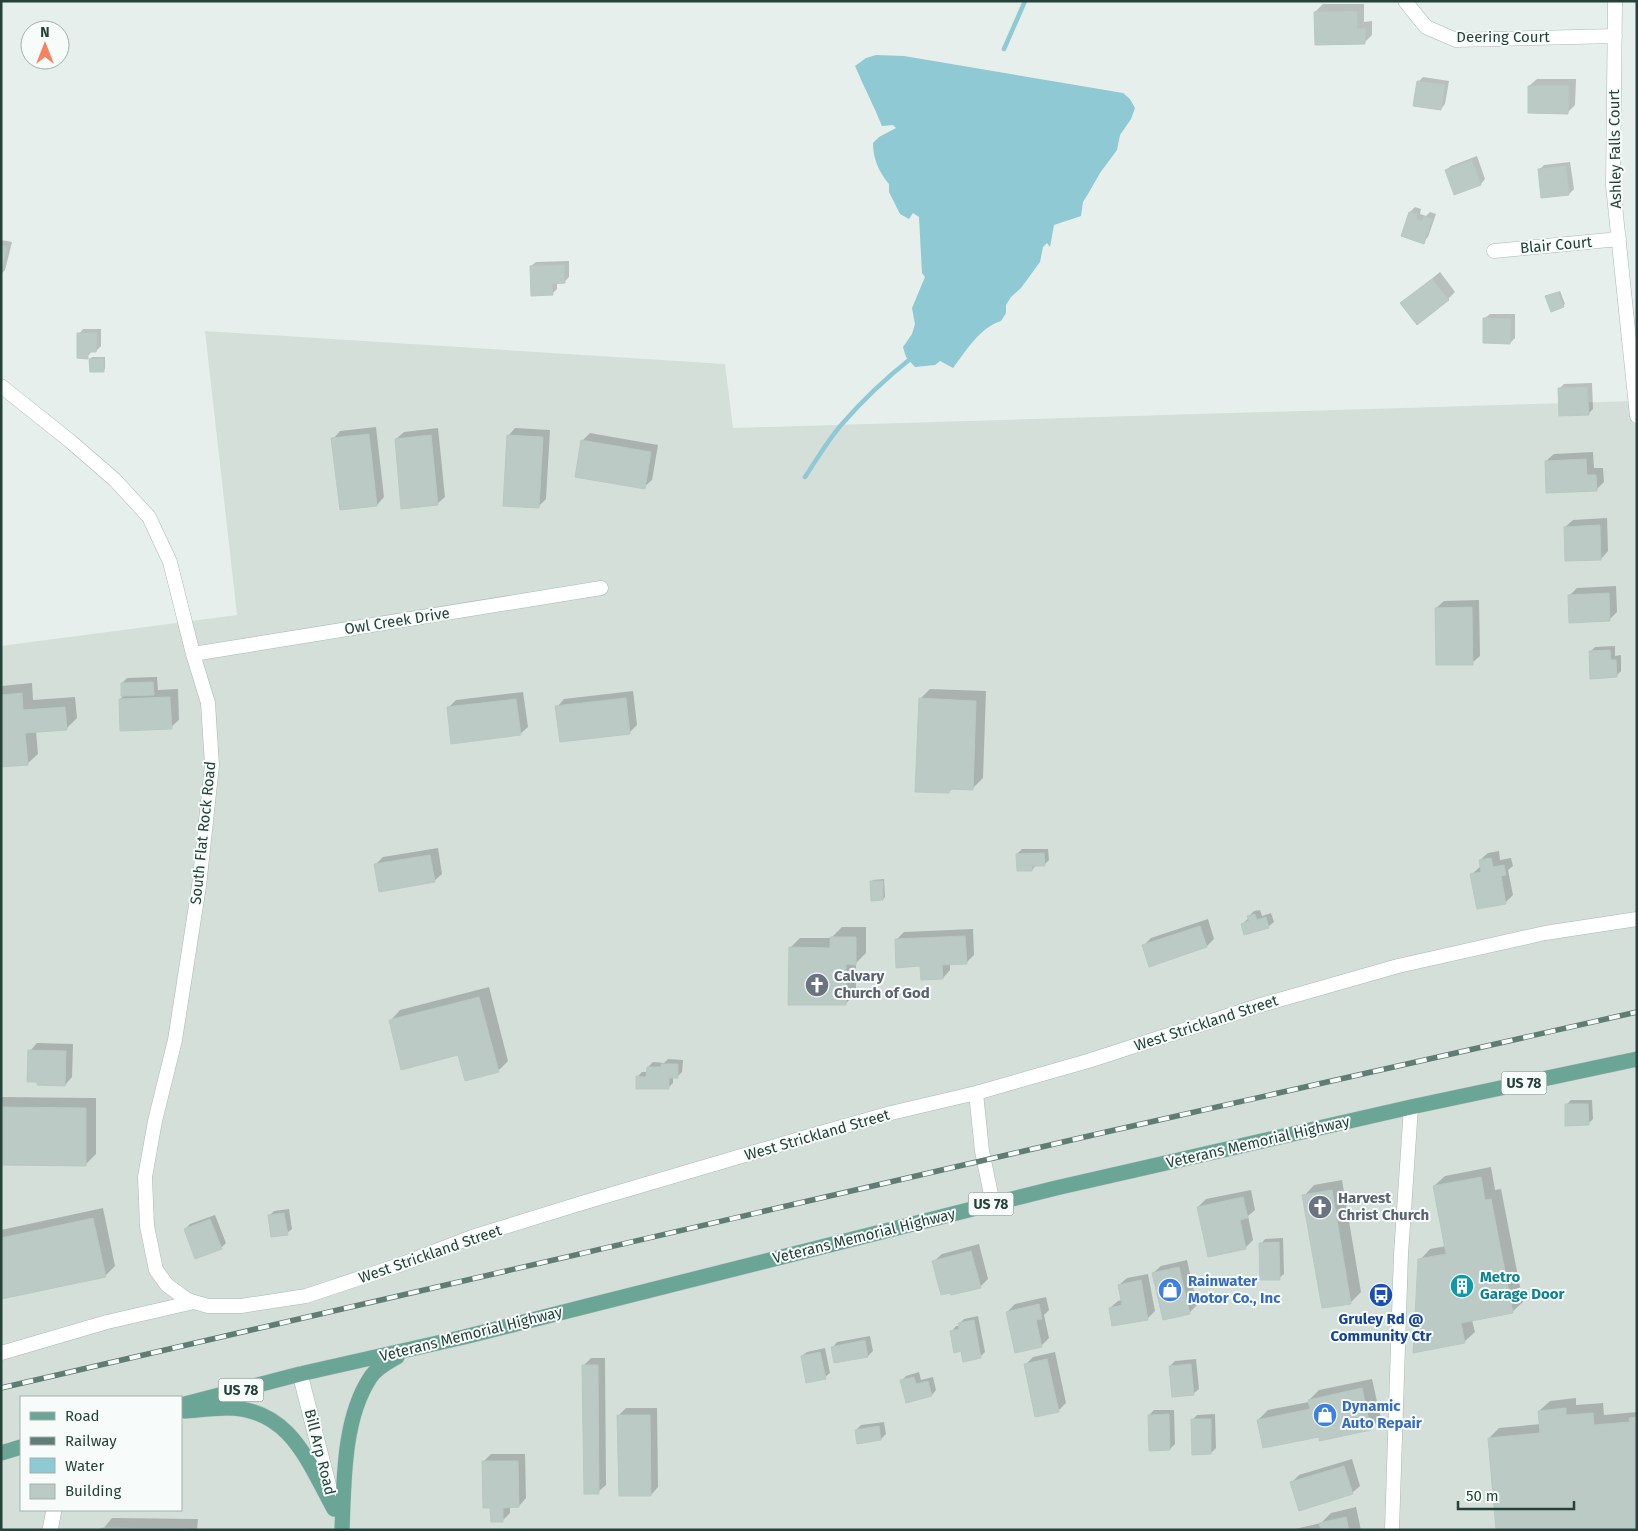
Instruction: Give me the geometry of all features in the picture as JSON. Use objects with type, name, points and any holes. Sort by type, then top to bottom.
[{"type":"main road","name":"Veterans Memorial Highway","points":[[182,1405],[300,1374],[409,1350],[1056,1188],[1411,1107],[1637,1059]]},
{"type":"main road","points":[[341,1530],[347,1458],[352,1425],[360,1397],[371,1376],[383,1365],[409,1350]]},
{"type":"main road","name":"Bill Arp Road","points":[[300,1374],[341,1530]]},
{"type":"main road","points":[[182,1411],[228,1408],[246,1410],[265,1416],[281,1426],[294,1439],[334,1509]]},
{"type":"main road","points":[[1,1453],[20,1447]]},
{"type":"main road","points":[[50,1530],[54,1511]]},
{"type":"street","name":"Deering Court","points":[[1405,1],[1426,27],[1456,40],[1615,36]]},
{"type":"street","name":"Ashley Falls Court","points":[[1615,1],[1614,186],[1637,416]]},
{"type":"street","name":"Blair Court","points":[[1494,251],[1619,239]]},
{"type":"street","name":"South Flat Rock Road","points":[[1,386],[66,437],[115,480],[149,517],[170,562],[193,654],[208,703],[212,765],[199,886],[175,1040],[155,1122],[145,1177],[147,1226],[156,1270],[167,1285],[186,1299],[194,1302]]},
{"type":"street","name":"Owl Creek Drive","points":[[193,654],[601,588]]},
{"type":"street","name":"West Strickland Street","points":[[1,1353],[107,1322],[194,1302],[208,1306],[241,1306],[306,1296],[402,1264],[472,1237],[582,1203],[891,1113],[976,1093],[1088,1061],[1261,1005],[1398,966],[1545,933],[1637,919]]},
{"type":"street","points":[[976,1093],[982,1151],[993,1204]]},
{"type":"street","points":[[1392,1530],[1401,1254],[1411,1107]]},
{"type":"shaded area","points":[[205,331],[725,364],[733,428],[1635,401],[1637,416],[1637,1530],[1,1530],[1,646],[237,615]]},
{"type":"water","points":[[876,55],[904,56],[1123,93],[1130,99],[1135,108],[1131,119],[1120,135],[1117,150],[1100,173],[1083,202],[1081,216],[1054,225],[1050,247],[1047,243],[1043,247],[1040,262],[1021,288],[1011,297],[1006,305],[1006,313],[1001,321],[993,324],[980,334],[953,368],[940,361],[935,365],[915,367],[906,357],[903,347],[912,334],[915,324],[912,308],[925,277],[922,273],[919,217],[913,213],[909,219],[900,214],[889,192],[889,184],[882,175],[875,160],[873,143],[879,137],[896,128],[893,125],[882,126],[855,66],[866,58]]},
{"type":"building","points":[[1357,11],[1357,29],[1365,28],[1365,44],[1315,45],[1314,12]]},
{"type":"building","points":[[1417,81],[1445,85],[1441,110],[1413,106]]},
{"type":"building","points":[[1528,86],[1569,86],[1568,114],[1528,113]]},
{"type":"building","points":[[1472,160],[1481,185],[1454,195],[1445,170]]},
{"type":"building","points":[[1566,166],[1569,195],[1541,198],[1538,169]]},
{"type":"building","points":[[1409,212],[1417,214],[1416,219],[1422,221],[1424,216],[1432,219],[1424,244],[1401,236]]},
{"type":"building","points":[[1,246],[7,247],[1,273]]},
{"type":"building","points":[[564,265],[565,283],[552,284],[553,295],[531,296],[530,266]]},
{"type":"building","points":[[1432,279],[1449,300],[1417,325],[1400,303]]},
{"type":"building","points":[[1558,292],[1564,307],[1551,312],[1545,296]]},
{"type":"building","points":[[1483,318],[1511,319],[1510,344],[1483,343]]},
{"type":"building","points":[[77,333],[97,333],[96,352],[88,352],[88,359],[77,358]]},
{"type":"building","points":[[103,358],[104,372],[90,372],[89,359]]},
{"type":"building","points":[[1587,387],[1589,415],[1559,416],[1558,388]]},
{"type":"building","points":[[369,434],[377,506],[340,510],[331,438]]},
{"type":"building","points":[[431,435],[438,505],[401,509],[395,439]]},
{"type":"building","points":[[507,435],[543,437],[539,508],[503,506]]},
{"type":"building","points":[[581,440],[651,452],[645,489],[575,477]]},
{"type":"building","points":[[1586,459],[1587,475],[1596,475],[1597,491],[1546,493],[1545,461]]},
{"type":"building","points":[[1600,525],[1601,560],[1565,561],[1564,527]]},
{"type":"building","points":[[1609,593],[1610,621],[1569,623],[1568,595]]},
{"type":"building","points":[[1472,607],[1473,665],[1436,665],[1435,608]]},
{"type":"building","points":[[1610,650],[1611,660],[1616,660],[1617,677],[1590,679],[1589,651]]},
{"type":"building","points":[[153,682],[154,695],[121,696],[121,683]]},
{"type":"building","points":[[22,693],[23,710],[65,707],[67,730],[25,733],[28,765],[1,767],[1,695]]},
{"type":"building","points":[[170,697],[172,729],[120,731],[119,699]]},
{"type":"building","points":[[626,698],[630,734],[560,742],[555,706]]},
{"type":"building","points":[[919,698],[976,701],[973,790],[950,789],[949,793],[915,792]]},
{"type":"building","points":[[516,699],[521,735],[451,744],[447,707]]},
{"type":"building","points":[[1044,853],[1045,866],[1032,866],[1032,871],[1017,871],[1016,854]]},
{"type":"building","points":[[430,855],[435,882],[379,892],[374,864]]},
{"type":"building","points":[[1491,858],[1493,867],[1504,865],[1506,875],[1501,876],[1506,904],[1477,909],[1470,874],[1481,872],[1479,860]]},
{"type":"building","points":[[870,881],[883,881],[883,900],[871,901]]},
{"type":"building","points":[[1255,914],[1257,920],[1266,917],[1269,928],[1244,935],[1241,924],[1249,921],[1247,916]]},
{"type":"building","points":[[1200,926],[1207,947],[1149,967],[1142,945]]},
{"type":"building","points":[[965,936],[967,964],[942,965],[943,979],[921,980],[920,966],[896,968],[895,939]]},
{"type":"building","name":"Calvary Church of God","points":[[830,937],[856,937],[856,965],[846,964],[846,1005],[788,1005],[789,947],[830,948]]},
{"type":"building","points":[[479,997],[499,1072],[465,1081],[458,1055],[401,1070],[389,1020]]},
{"type":"building","points":[[28,1050],[66,1051],[65,1086],[37,1085],[37,1082],[27,1082]]},
{"type":"building","points":[[661,1064],[678,1064],[678,1078],[669,1078],[669,1089],[636,1089],[636,1076],[646,1077],[647,1067],[661,1067]]},
{"type":"building","points":[[1565,1104],[1588,1104],[1589,1125],[1565,1126]]},
{"type":"building","points":[[1,1107],[86,1108],[86,1166],[1,1165]]},
{"type":"building","name":"Metro Garage Door","points":[[1481,1177],[1485,1200],[1491,1199],[1513,1313],[1461,1323],[1465,1343],[1413,1353],[1418,1259],[1446,1254],[1433,1186]]},
{"type":"building","points":[[1332,1190],[1351,1304],[1322,1308],[1302,1195]]},
{"type":"building","points":[[1243,1197],[1248,1218],[1240,1220],[1246,1249],[1208,1257],[1197,1207]]},
{"type":"building","points":[[284,1213],[288,1235],[271,1237],[268,1215]]},
{"type":"building","points":[[93,1218],[106,1277],[1,1299],[1,1238]]},
{"type":"building","points":[[210,1219],[222,1249],[195,1259],[184,1229]]},
{"type":"building","points":[[1279,1242],[1280,1280],[1260,1280],[1259,1243]]},
{"type":"building","points":[[971,1251],[981,1288],[951,1295],[950,1293],[941,1295],[932,1261]]},
{"type":"building","points":[[1179,1267],[1190,1314],[1163,1320],[1152,1273]]},
{"type":"building","points":[[1141,1280],[1148,1320],[1112,1326],[1109,1308],[1122,1305],[1118,1285]]},
{"type":"building","points":[[1039,1304],[1042,1319],[1036,1320],[1042,1347],[1015,1353],[1006,1312]]},
{"type":"building","points":[[974,1320],[981,1358],[963,1362],[961,1351],[954,1353],[950,1331],[959,1329],[958,1323]]},
{"type":"building","points":[[865,1340],[868,1357],[834,1363],[831,1347]]},
{"type":"building","points":[[820,1352],[826,1379],[806,1383],[801,1356]]},
{"type":"building","points":[[1047,1359],[1059,1412],[1035,1417],[1024,1364]]},
{"type":"building","points":[[1191,1364],[1194,1395],[1172,1397],[1169,1366]]},
{"type":"building","points":[[582,1365],[598,1365],[599,1494],[584,1494]]},
{"type":"building","points":[[914,1377],[916,1384],[928,1381],[932,1396],[906,1403],[900,1380]]},
{"type":"building","name":"Dynamic Auto Repair","points":[[1362,1388],[1371,1430],[1319,1441],[1319,1437],[1263,1448],[1257,1420],[1310,1409],[1308,1400]]},
{"type":"building","points":[[1566,1408],[1566,1415],[1593,1413],[1594,1425],[1630,1422],[1629,1418],[1637,1417],[1637,1530],[1496,1530],[1488,1438],[1540,1433],[1538,1411]]},
{"type":"building","points":[[1169,1414],[1170,1450],[1149,1451],[1148,1415]]},
{"type":"building","points":[[617,1415],[650,1415],[651,1496],[619,1496]]},
{"type":"building","points":[[1191,1419],[1211,1419],[1211,1454],[1192,1455]]},
{"type":"building","points":[[879,1426],[881,1440],[857,1444],[855,1430]]},
{"type":"building","points":[[482,1461],[518,1461],[519,1507],[503,1508],[503,1522],[491,1522],[490,1508],[483,1508]]},
{"type":"building","points":[[1344,1466],[1353,1494],[1299,1511],[1290,1482]]},
{"type":"building","points":[[1346,1517],[1349,1530],[1321,1530],[1319,1523]]},
{"type":"building","points":[[101,1528],[188,1529],[188,1530],[100,1530]]},
{"type":"waterway","points":[[1004,49],[1025,1]]},
{"type":"waterway","points":[[805,477],[842,424],[874,390],[909,360]]},
{"type":"railway","points":[[1,1388],[1106,1132],[1637,1012]]},
{"type":"place","name":"Calvary Church of God","points":[[817,985]]},
{"type":"place","name":"Harvest Christ Church","points":[[1320,1207]]},
{"type":"place","name":"Metro Garage Door","points":[[1462,1286]]},
{"type":"place","name":"Rainwater Motor Co., Inc","points":[[1170,1290]]},
{"type":"place","name":"Gruley Rd @ Community Ctr","points":[[1381,1295]]},
{"type":"place","name":"Dynamic Auto Repair","points":[[1325,1415]]}]
